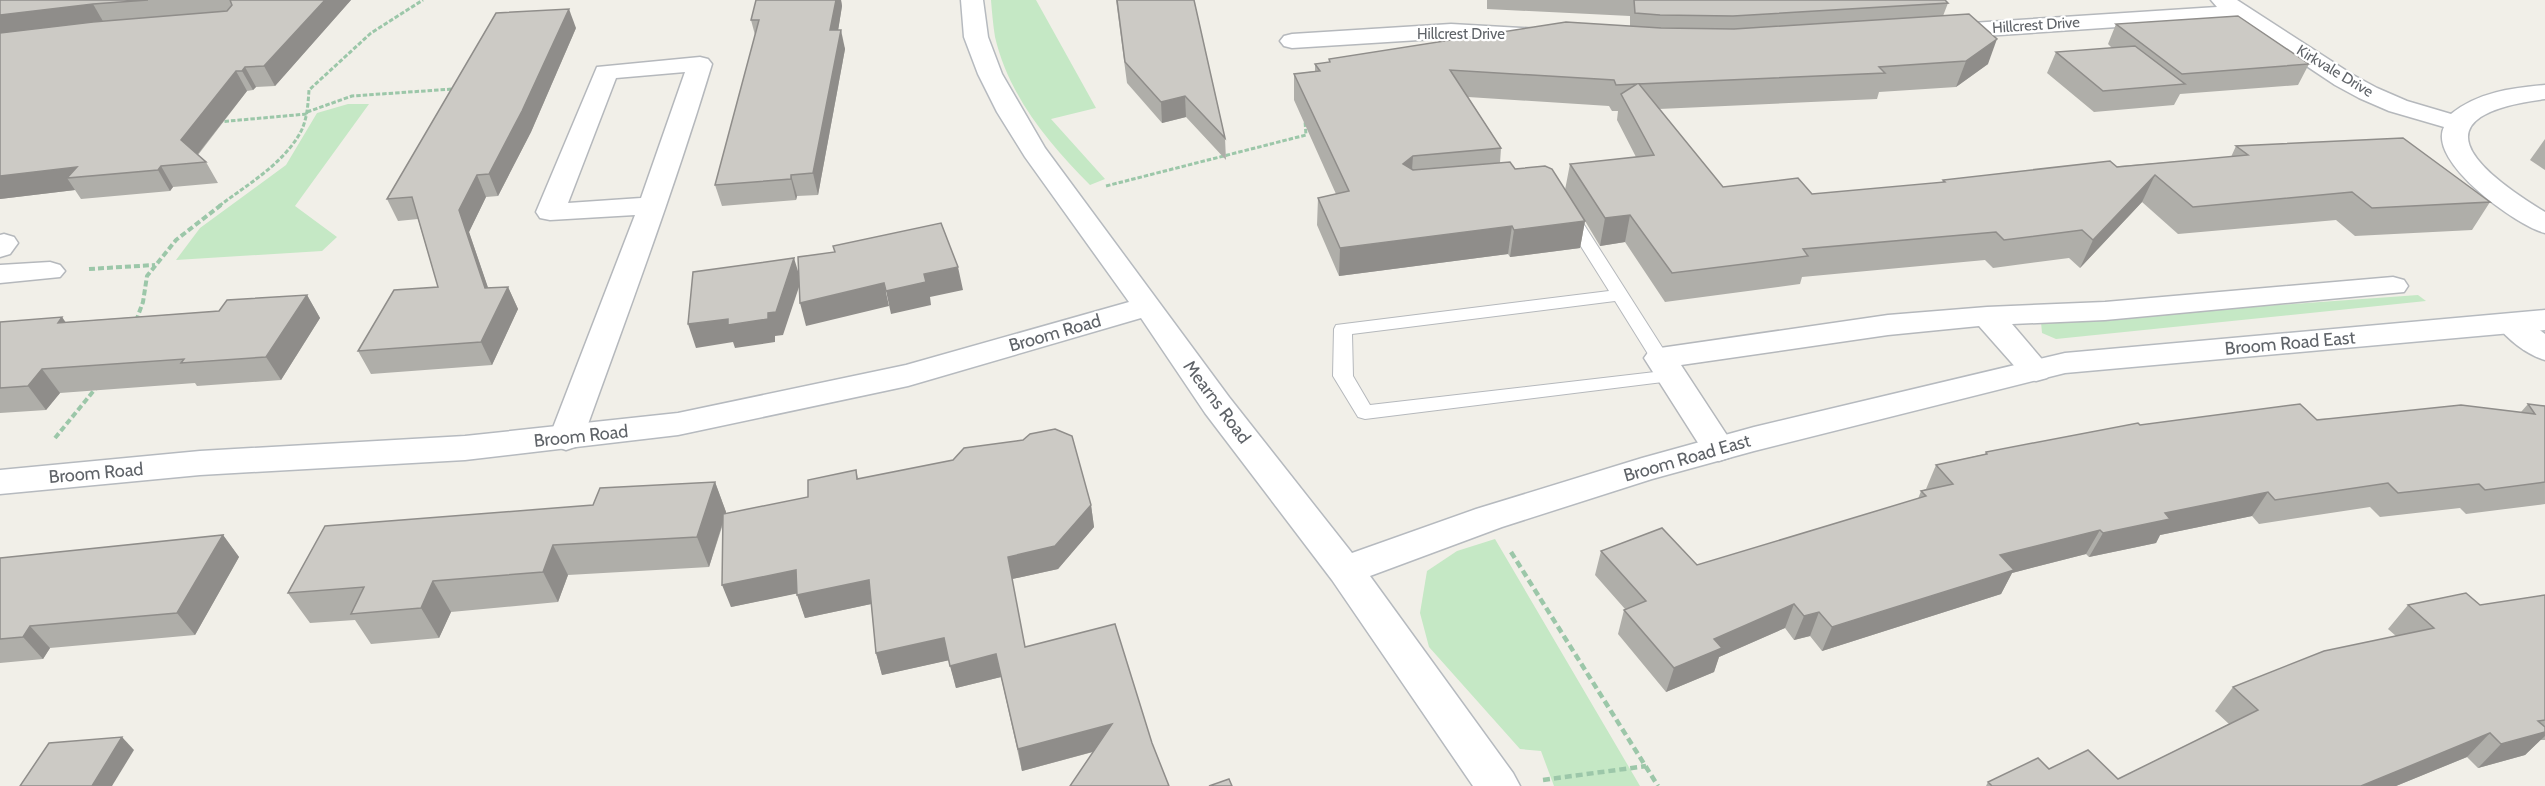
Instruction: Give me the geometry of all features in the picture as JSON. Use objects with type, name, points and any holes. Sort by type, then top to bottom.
[{"type":"street","name":"Mearns Road","points":[[972,0],[976,37],[990,74],[1022,132],[1217,405],[1516,784]]},
{"type":"street","name":"Hillcrest Drive","points":[[1914,33],[2231,6]]},
{"type":"street","name":"Kirkvale Drive","points":[[2231,6],[2344,80],[2368,93],[2398,106],[2456,123]]},
{"type":"street","points":[[1276,20],[1294,52]]},
{"type":"street","name":"Hillcrest Drive","points":[[1294,52],[1451,32],[1563,38]]},
{"type":"street","points":[[566,438],[673,151],[700,64],[606,72],[549,212],[652,206]]},
{"type":"street","points":[[2545,92],[2523,93],[2485,102],[2469,110],[2456,123],[2457,149],[2471,169],[2495,192],[2545,224]]},
{"type":"street","points":[[0,274],[50,271]]},
{"type":"street","points":[[1719,449],[1666,367],[1888,325],[1987,316],[2105,311],[2393,286]]},
{"type":"street","name":"Broom Road","points":[[10,481],[200,463],[465,448],[678,424],[858,387],[951,364],[1148,306]]},
{"type":"street","points":[[1987,316],[2036,370]]},
{"type":"street","name":"Broom Road East","points":[[1345,570],[1489,518],[1642,470],[2065,363],[2545,320]]},
{"type":"street","points":[[2512,324],[2545,350]]},
{"type":"lane","points":[[1561,201],[1620,294],[1666,367],[1365,412],[1342,376],[1343,328],[1620,294]]},
{"type":"path","points":[[134,328],[143,302],[147,276],[176,240],[284,155],[300,134],[307,113],[309,90],[332,67],[371,33],[423,0]]},
{"type":"path","points":[[1068,196],[1306,135],[1294,52]]},
{"type":"path","points":[[208,123],[307,113],[352,96],[460,89]]},
{"type":"path","points":[[50,271],[155,265]]},
{"type":"path","points":[[10,481],[97,387]]},
{"type":"path","points":[[1489,518],[1658,786]]},
{"type":"path","points":[[1516,784],[1646,766]]},
{"type":"green space","points":[[991,0],[1036,0],[1096,108],[1051,119],[1105,179],[1090,185],[1045,135],[1020,99],[1001,59],[995,37]]},
{"type":"green space","points":[[348,104],[369,104],[295,206],[337,237],[322,251],[176,260],[200,228],[286,165],[317,113]]},
{"type":"green space","points":[[2418,295],[2426,301],[2056,339],[2042,333],[2041,322]]},
{"type":"green space","points":[[1495,539],[1640,786],[1554,786],[1541,751],[1520,749],[1429,647],[1420,613],[1427,571],[1457,551]]},
{"type":"building","points":[[0,0],[148,0],[0,15]]},
{"type":"building","points":[[230,0],[325,0],[264,66],[245,67],[242,71],[236,71],[181,140],[206,162],[161,166],[158,170],[67,178],[77,167],[0,176],[0,33],[93,22],[227,11],[232,5]]},
{"type":"building","points":[[756,0],[836,0],[830,30],[841,30],[813,173],[791,175],[791,179],[715,185],[759,20],[751,20]]},
{"type":"building","points":[[1117,0],[1194,0],[1225,138],[1185,96],[1161,102],[1125,62]]},
{"type":"building","points":[[1634,0],[1945,0],[1948,3],[1733,16],[1635,13]]},
{"type":"building","points":[[569,9],[522,111],[489,174],[477,175],[459,210],[485,288],[508,287],[481,342],[358,351],[394,290],[438,287],[412,197],[387,199],[496,13]]},
{"type":"building","points":[[1969,14],[1997,39],[1966,61],[1879,67],[1885,73],[1639,84],[1723,187],[1798,178],[1812,194],[1945,182],[1943,180],[2110,161],[2117,167],[2248,155],[2236,146],[2403,138],[2490,202],[2372,208],[2352,192],[2193,207],[2155,175],[2093,240],[2082,230],[2004,240],[1996,232],[1803,249],[1808,256],[1672,273],[1630,215],[1605,218],[1570,164],[1654,155],[1621,94],[1637,84],[1616,85],[1614,80],[1450,70],[1501,148],[1413,156],[1403,164],[1413,170],[1510,162],[1515,169],[1545,166],[1552,169],[1585,221],[1514,230],[1512,226],[1340,248],[1318,198],[1349,191],[1294,74],[1320,71],[1315,64],[1330,62],[1329,59],[1566,22],[1661,28],[1734,29]]},
{"type":"building","points":[[2238,16],[2309,64],[2182,74],[2116,24]]},
{"type":"building","points":[[2135,46],[2185,84],[2103,91],[2056,52]]},
{"type":"building","points":[[941,223],[958,267],[924,274],[926,282],[886,291],[884,283],[800,303],[798,257],[835,252],[833,246]]},
{"type":"building","points":[[794,258],[776,312],[768,313],[768,319],[728,325],[728,319],[688,324],[693,272]]},
{"type":"building","points":[[307,295],[266,357],[181,363],[184,359],[42,369],[28,386],[0,388],[0,322],[62,317],[58,323],[219,311],[227,300]]},
{"type":"building","points":[[2300,404],[2317,420],[2461,405],[2535,414],[2528,404],[2545,406],[2545,482],[2485,490],[2479,484],[2398,493],[2388,483],[2275,500],[2268,492],[2165,513],[2170,519],[2103,533],[2100,530],[2000,555],[2014,570],[1832,627],[1819,612],[1804,616],[1794,604],[1714,639],[1722,648],[1674,668],[1624,610],[1646,601],[1601,551],[1662,528],[1697,565],[1926,496],[1921,491],[1953,484],[1936,465],[1987,454],[1986,452],[2138,423],[2140,425]]},
{"type":"building","points":[[1055,429],[1072,436],[1091,505],[1055,546],[1008,557],[1025,647],[1115,624],[1152,743],[1169,786],[1070,786],[1112,724],[1018,749],[996,654],[950,666],[944,638],[876,653],[869,580],[797,595],[796,570],[722,585],[723,514],[808,497],[808,480],[856,470],[857,479],[953,460],[964,448],[1023,440],[1030,434]]},
{"type":"building","points":[[715,482],[697,537],[553,545],[543,572],[433,581],[421,608],[351,614],[364,587],[288,593],[325,526],[593,505],[600,488]]},
{"type":"building","points":[[223,535],[177,613],[30,626],[23,637],[0,639],[0,558]]},
{"type":"building","points":[[2466,593],[2480,605],[2545,595],[2545,720],[2538,721],[2545,727],[2545,732],[2501,744],[2490,733],[2361,786],[1992,786],[1988,782],[2038,758],[2049,769],[2088,750],[2118,779],[2258,710],[2233,687],[2324,651],[2434,628],[2408,605]]},
{"type":"building","points":[[122,737],[92,786],[20,786],[49,743]]},
{"type":"building","points":[[1229,779],[1232,786],[1209,786]]}]
